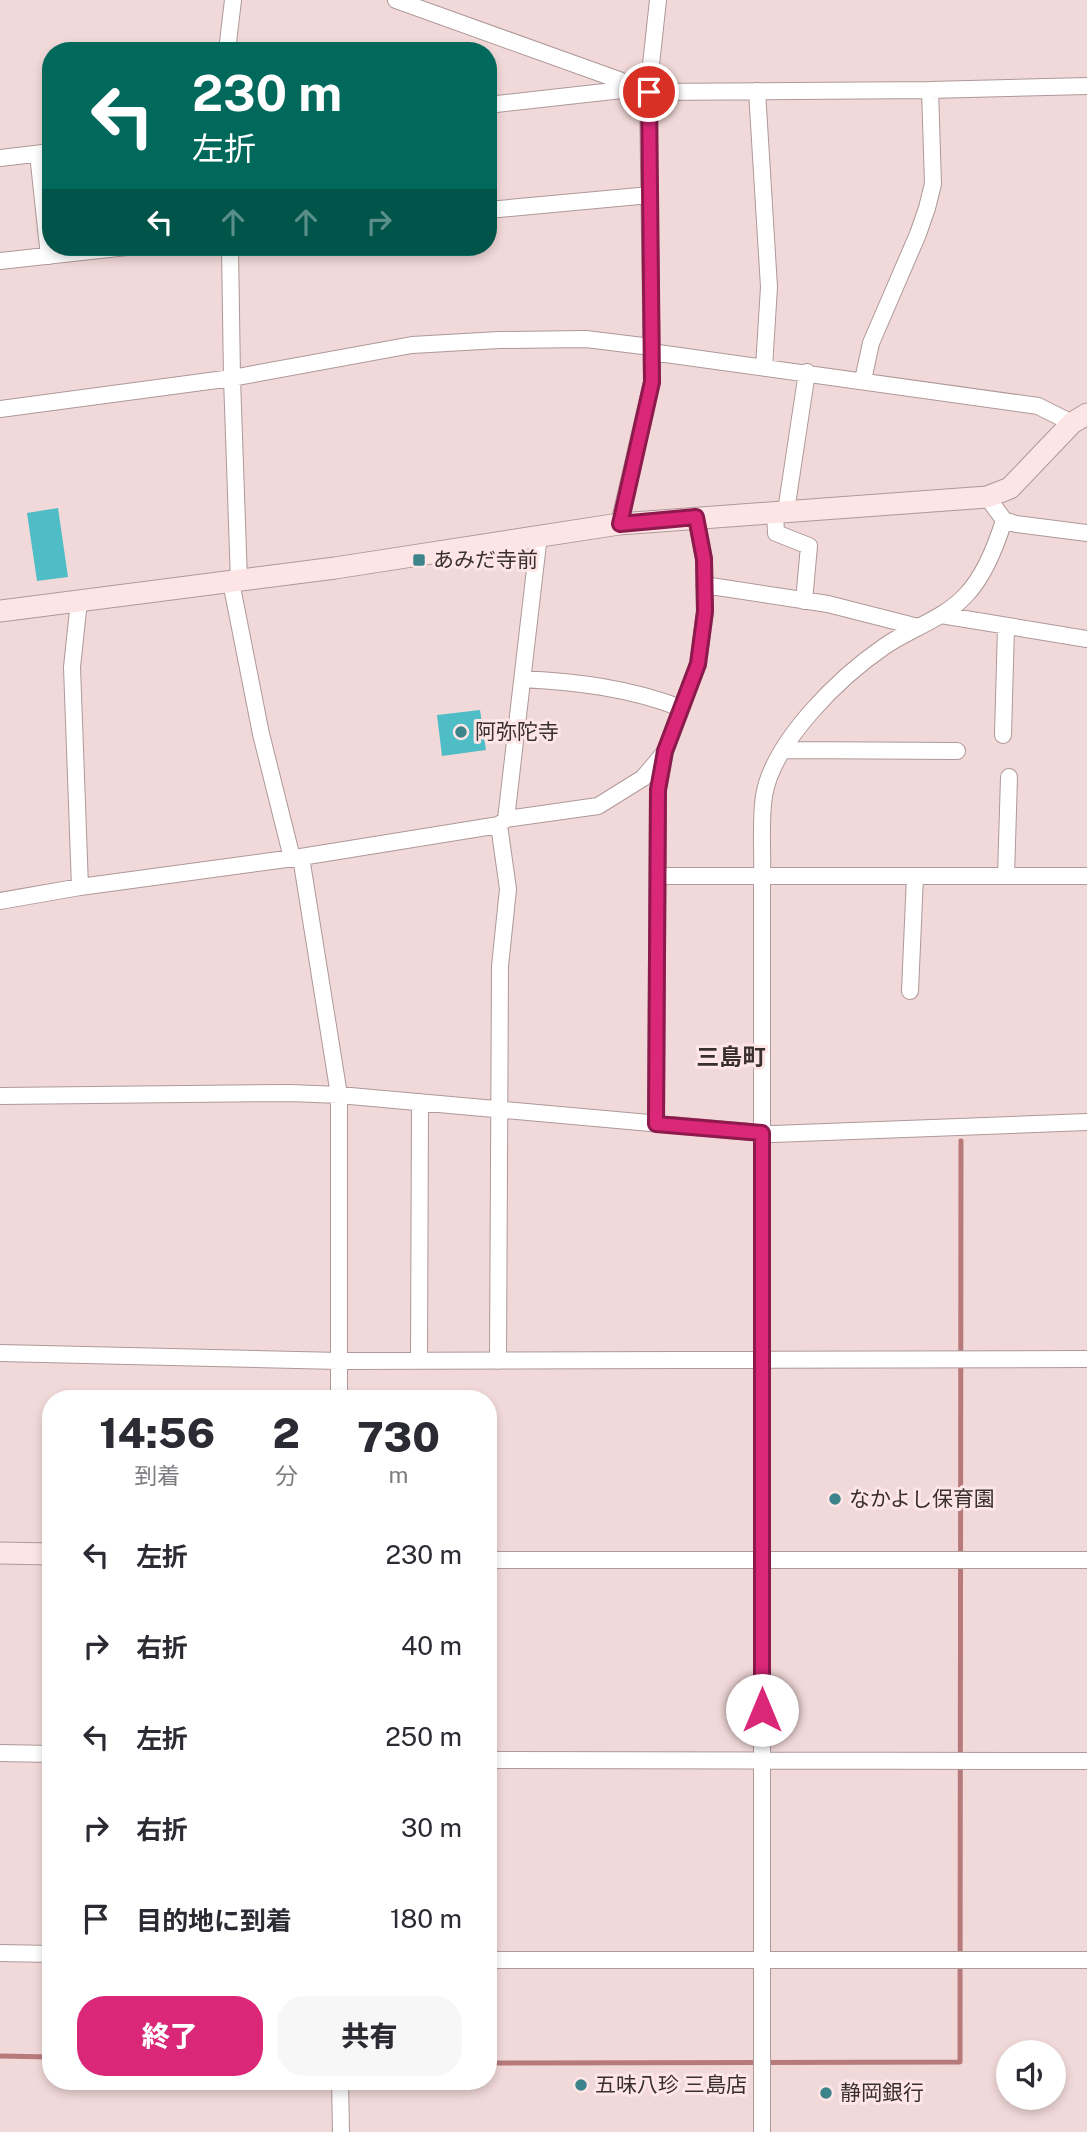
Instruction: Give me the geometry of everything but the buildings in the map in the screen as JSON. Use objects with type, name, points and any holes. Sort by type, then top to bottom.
[{"type":"street","points":[[229,42],[233,0]]},
{"type":"street","points":[[396,0],[431,6],[619,80],[631,89]]},
{"type":"street","points":[[620,524],[652,382],[649,92],[658,0]]},
{"type":"street","points":[[497,104],[631,89],[649,92],[1087,86]]},
{"type":"street","points":[[863,380],[871,343],[918,234],[933,184],[930,90]]},
{"type":"street","points":[[757,91],[769,287],[764,367]]},
{"type":"street","points":[[0,158],[42,153]]},
{"type":"street","points":[[497,209],[650,195]]},
{"type":"street","points":[[0,261],[49,256]]},
{"type":"street","points":[[230,256],[235,582],[261,734],[296,858],[339,1095],[340,1390]]},
{"type":"street","points":[[0,409],[232,378],[412,345],[586,339],[1038,406],[1079,419],[1010,488],[987,497],[620,524],[335,568],[0,611]]},
{"type":"street","points":[[804,601],[808,546],[776,533],[807,373]]},
{"type":"street","points":[[987,497],[1004,520],[1087,533]]},
{"type":"street","points":[[656,1124],[658,790],[665,751],[698,664],[705,611],[705,585],[704,559],[696,517]]},
{"type":"street","points":[[762,2132],[764,796],[772,773],[798,727],[834,688],[885,646],[941,615],[966,595],[995,550],[1004,520]]},
{"type":"street","points":[[498,1361],[500,966],[508,890],[503,822],[539,535]]},
{"type":"street","points":[[705,585],[828,604],[918,627]]},
{"type":"street","points":[[79,601],[72,667],[80,887]]},
{"type":"street","points":[[941,615],[1087,639]]},
{"type":"street","points":[[1003,735],[1006,627]]},
{"type":"street","points":[[523,679],[621,690],[646,695],[681,708]]},
{"type":"street","points":[[785,750],[957,751]]},
{"type":"street","points":[[0,901],[80,887],[296,858],[598,806],[643,778],[665,751]]},
{"type":"street","points":[[1006,876],[1009,777]]},
{"type":"street","points":[[658,876],[1087,876]]},
{"type":"street","points":[[911,991],[915,876]]},
{"type":"street","points":[[0,1096],[290,1093],[339,1095],[762,1133],[1087,1122]]},
{"type":"street","points":[[419,1361],[420,1102]]},
{"type":"street","points":[[0,1353],[340,1361],[1087,1359]]},
{"type":"street","points":[[0,1553],[42,1554]]},
{"type":"street","points":[[497,1560],[1087,1560]]},
{"type":"street","points":[[0,1753],[42,1754]]},
{"type":"street","points":[[497,1760],[1087,1761]]},
{"type":"street","points":[[0,1953],[42,1954]]},
{"type":"street","points":[[497,1960],[1087,1959]]},
{"type":"street","points":[[340,2090],[341,2132]]},
{"type":"waterway","points":[[497,2063],[960,2062],[961,1141]]},
{"type":"waterway","points":[[0,2056],[42,2057]]},
{"type":"place","name":"あみだ寺前","points":[[419,560]]},
{"type":"place","name":"阿弥陀寺","points":[[461,732]]},
{"type":"place","name":"なかよし保育園","points":[[835,1499]]},
{"type":"place","name":"五味八珍 三島店","points":[[581,2085]]},
{"type":"place","name":"静岡銀行","points":[[826,2093]]},
{"type":"district","name":"三島町","points":[[731,1057]]},
{"type":"route","points":[[649,92],[652,382],[620,524],[696,517],[704,559],[705,611],[698,664],[665,751],[658,790],[656,1124],[762,1133],[762,1710]]}]
